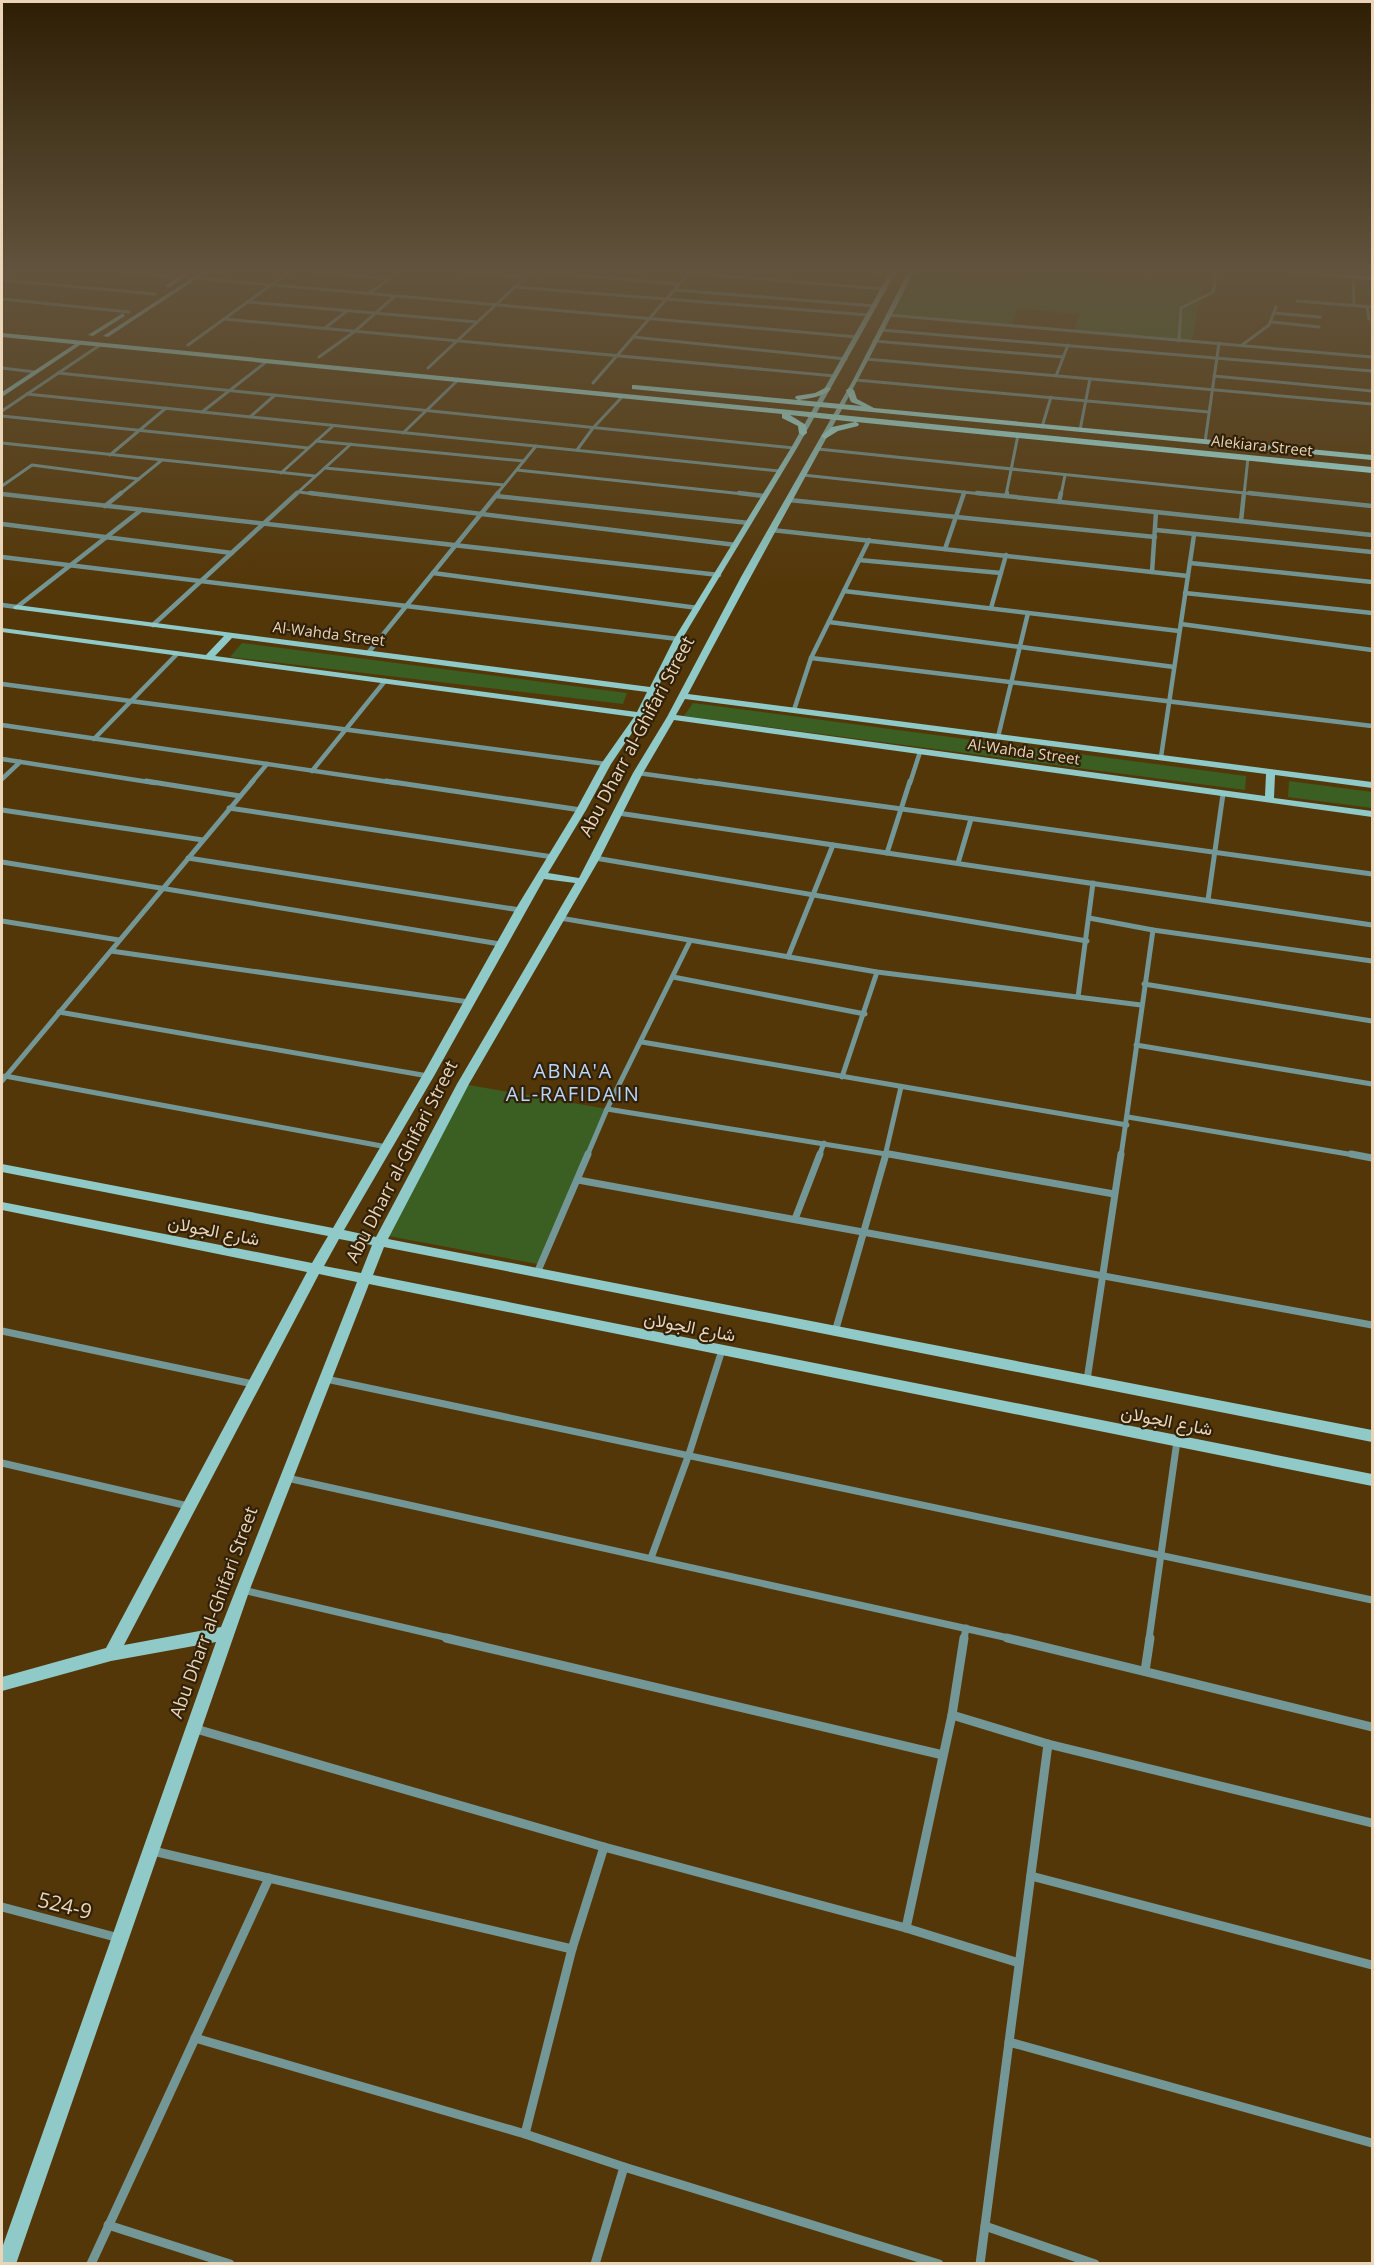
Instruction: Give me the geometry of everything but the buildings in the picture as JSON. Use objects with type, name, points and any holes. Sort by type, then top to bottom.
[{"type":"main road","name":"Alekiara Street","points":[[424,378],[761,410],[891,412],[1369,458]]},
{"type":"main road","points":[[473,382],[478,378]]},
{"type":"main road","points":[[535,378],[604,384]]},
{"type":"main road","name":"Alekiara Street","points":[[626,387],[761,400],[815,410]]},
{"type":"main road","points":[[761,400],[809,397],[827,389]]},
{"type":"main road","points":[[850,390],[854,400],[859,404],[891,412]]},
{"type":"main road","points":[[761,410],[797,421],[802,425],[803,433]]},
{"type":"main road","name":"Alekiara Street","points":[[837,412],[886,422],[1368,469]]},
{"type":"main road","points":[[825,436],[843,425],[886,422]]},
{"type":"main road","points":[[1368,469],[1371,463],[1369,458]]},
{"type":"street","points":[[3,393],[27,378]]},
{"type":"street","points":[[2,411],[51,378]]},
{"type":"street","points":[[103,378],[794,448]]},
{"type":"street","points":[[202,412],[246,378]]},
{"type":"street","points":[[593,383],[598,378]]},
{"type":"street","name":"Abu Dharr al-Ghifari Street","points":[[6,2264],[242,1589],[379,1243],[463,1084],[595,858],[638,773],[672,717],[772,530],[770,510],[764,496],[834,378]]},
{"type":"street","points":[[1075,378],[1212,388],[1372,404]]},
{"type":"street","points":[[1205,442],[1214,378]]},
{"type":"street","points":[[1232,378],[1372,391]]},
{"type":"street","points":[[1080,430],[1090,379]]},
{"type":"street","points":[[856,380],[1209,412]]},
{"type":"street","name":"Abu Dharr al-Ghifari Street","points":[[111,1654],[315,1269],[428,1076],[500,944],[606,764],[640,715],[678,639],[749,523],[789,500],[856,380]]},
{"type":"street","points":[[403,433],[457,381]]},
{"type":"street","points":[[27,394],[779,471]]},
{"type":"street","points":[[250,417],[275,395]]},
{"type":"street","points":[[576,450],[592,428],[622,397]]},
{"type":"street","points":[[1042,427],[1051,397]]},
{"type":"street","points":[[110,454],[166,408]]},
{"type":"street","points":[[2,416],[308,448]]},
{"type":"street","points":[[281,473],[333,426]]},
{"type":"street","points":[[1006,496],[1018,435]]},
{"type":"street","points":[[316,441],[524,461]]},
{"type":"street","points":[[2,443],[315,476]]},
{"type":"street","points":[[153,625],[351,444]]},
{"type":"street","points":[[368,653],[536,446]]},
{"type":"street","points":[[818,450],[1372,506]]},
{"type":"street","points":[[1241,521],[1248,458]]},
{"type":"street","points":[[105,506],[162,460]]},
{"type":"street","points":[[2,486],[32,465],[139,478]]},
{"type":"street","points":[[325,468],[504,485]]},
{"type":"street","points":[[517,470],[764,496]]},
{"type":"street","points":[[803,475],[1372,535]]},
{"type":"street","points":[[1059,502],[1065,475]]},
{"type":"street","points":[[298,492],[735,545]]},
{"type":"street","points":[[945,549],[964,492]]},
{"type":"street","points":[[2,494],[719,575]]},
{"type":"street","points":[[496,496],[749,523]]},
{"type":"street","points":[[789,500],[1155,537]]},
{"type":"street","points":[[17,607],[141,510]]},
{"type":"street","points":[[1152,572],[1156,512]]},
{"type":"street","points":[[2,525],[232,553]]},
{"type":"street","points":[[772,530],[1188,576]]},
{"type":"street","points":[[1156,530],[1372,552]]},
{"type":"street","points":[[1161,758],[1194,535]]},
{"type":"street","points":[[794,710],[811,658],[869,540]]},
{"type":"street","points":[[991,608],[1006,555]]},
{"type":"street","points":[[2,557],[678,639]]},
{"type":"street","points":[[860,560],[1001,573]]},
{"type":"street","points":[[1190,563],[1372,582]]},
{"type":"street","points":[[433,573],[698,608]]},
{"type":"street","points":[[844,591],[1179,631]]},
{"type":"street","points":[[1185,593],[1372,613]]},
{"type":"street","name":"Al-Wahda Street","points":[[2,605],[653,690]]},
{"type":"street","points":[[998,737],[1028,613]]},
{"type":"street","points":[[829,622],[1174,667]]},
{"type":"street","points":[[1180,624],[1372,650]]},
{"type":"street","points":[[2,630],[640,715]]},
{"type":"street","points":[[208,658],[230,635]]},
{"type":"street","points":[[94,739],[177,654]]},
{"type":"street","points":[[811,658],[1372,726]]},
{"type":"street","points":[[312,771],[385,681]]},
{"type":"street","points":[[2,684],[606,764]]},
{"type":"street","name":"Al-Wahda Street","points":[[683,696],[1372,785]]},
{"type":"street","name":"Al-Wahda Street","points":[[672,717],[1372,814]]},
{"type":"street","points":[[2,725],[581,810]]},
{"type":"street","points":[[887,853],[920,752]]},
{"type":"street","points":[[2,759],[240,796]]},
{"type":"street","points":[[2,779],[20,762]]},
{"type":"street","points":[[3,1077],[267,764]]},
{"type":"street","points":[[1269,800],[1271,772]]},
{"type":"street","points":[[638,773],[1372,874]]},
{"type":"street","points":[[1208,900],[1223,794]]},
{"type":"street","points":[[229,808],[553,856]]},
{"type":"street","points":[[2,810],[203,840]]},
{"type":"street","points":[[618,813],[1372,925]]},
{"type":"street","points":[[958,863],[971,819]]},
{"type":"street","points":[[789,957],[833,845]]},
{"type":"street","points":[[188,858],[520,910]]},
{"type":"street","points":[[595,858],[812,897],[907,910],[1087,941]]},
{"type":"street","points":[[2,862],[500,944]]},
{"type":"street","points":[[541,875],[581,881]]},
{"type":"street","points":[[1078,997],[1093,883]]},
{"type":"street","points":[[560,918],[877,972],[1141,1005]]},
{"type":"street","points":[[1089,918],[1153,930],[1372,961]]},
{"type":"street","points":[[2,921],[119,940]]},
{"type":"street","points":[[1088,1380],[1114,1194],[1127,1125],[1141,1005],[1153,930]]},
{"type":"street","points":[[537,1274],[607,1109],[690,941]]},
{"type":"street","points":[[111,951],[470,1002]]},
{"type":"street","points":[[842,1077],[865,1014],[877,972]]},
{"type":"street","points":[[673,977],[865,1014]]},
{"type":"street","points":[[1144,984],[1372,1021]]},
{"type":"street","points":[[59,1012],[428,1076]]},
{"type":"street","points":[[642,1042],[1127,1125]]},
{"type":"street","points":[[1136,1045],[1372,1084]]},
{"type":"street","points":[[3,1077],[387,1147]]},
{"type":"street","points":[[835,1332],[886,1154],[901,1087]]},
{"type":"street","points":[[607,1109],[824,1143],[1114,1194]]},
{"type":"street","points":[[1128,1117],[1372,1158]]},
{"type":"street","points":[[795,1220],[824,1143]]},
{"type":"street","name":"شارع الجولان","points":[[2,1168],[1372,1436]]},
{"type":"street","points":[[578,1180],[1372,1325]]},
{"type":"street","name":"شارع الجولان","points":[[2,1206],[1372,1480]]},
{"type":"street","points":[[2,1331],[253,1384]]},
{"type":"street","points":[[651,1558],[689,1454],[722,1350]]},
{"type":"street","points":[[325,1379],[1372,1600]]},
{"type":"street","points":[[1145,1671],[1177,1441]]},
{"type":"street","points":[[2,1463],[188,1506]]},
{"type":"street","points":[[286,1478],[966,1628],[1372,1726]]},
{"type":"street","points":[[242,1589],[944,1755]]},
{"type":"street","points":[[906,1928],[952,1716],[966,1628]]},
{"type":"street","points":[[2,1684],[111,1654],[228,1633]]},
{"type":"street","points":[[952,1716],[1048,1744],[1372,1823]]},
{"type":"street","points":[[192,1728],[604,1847],[906,1928],[1019,1964]]},
{"type":"street","points":[[980,2264],[1048,1744]]},
{"type":"street","points":[[525,2134],[572,1949],[604,1847]]},
{"type":"street","points":[[150,1850],[572,1949]]},
{"type":"street","points":[[1030,1876],[1372,1965]]},
{"type":"street","points":[[91,2264],[269,1878]]},
{"type":"street","name":"524-9","points":[[2,1907],[120,1938]]},
{"type":"street","points":[[195,2038],[525,2134],[624,2167],[939,2264]]},
{"type":"street","points":[[1009,2042],[1372,2143]]},
{"type":"street","points":[[595,2264],[624,2167]]},
{"type":"street","points":[[108,2226],[230,2264]]},
{"type":"street","points":[[985,2226],[1095,2264]]},
{"type":"green space","points":[[242,643],[627,693],[623,704],[230,657]]},
{"type":"green space","points":[[693,703],[1246,776],[1245,790],[684,716]]},
{"type":"green space","points":[[1289,781],[1372,792],[1372,808],[1288,797]]},
{"type":"green space","points":[[463,1084],[607,1109],[538,1264],[383,1235]]},
{"type":"district","name":"ABNA'A AL-RAFIDAIN","points":[[573,1082]]}]
